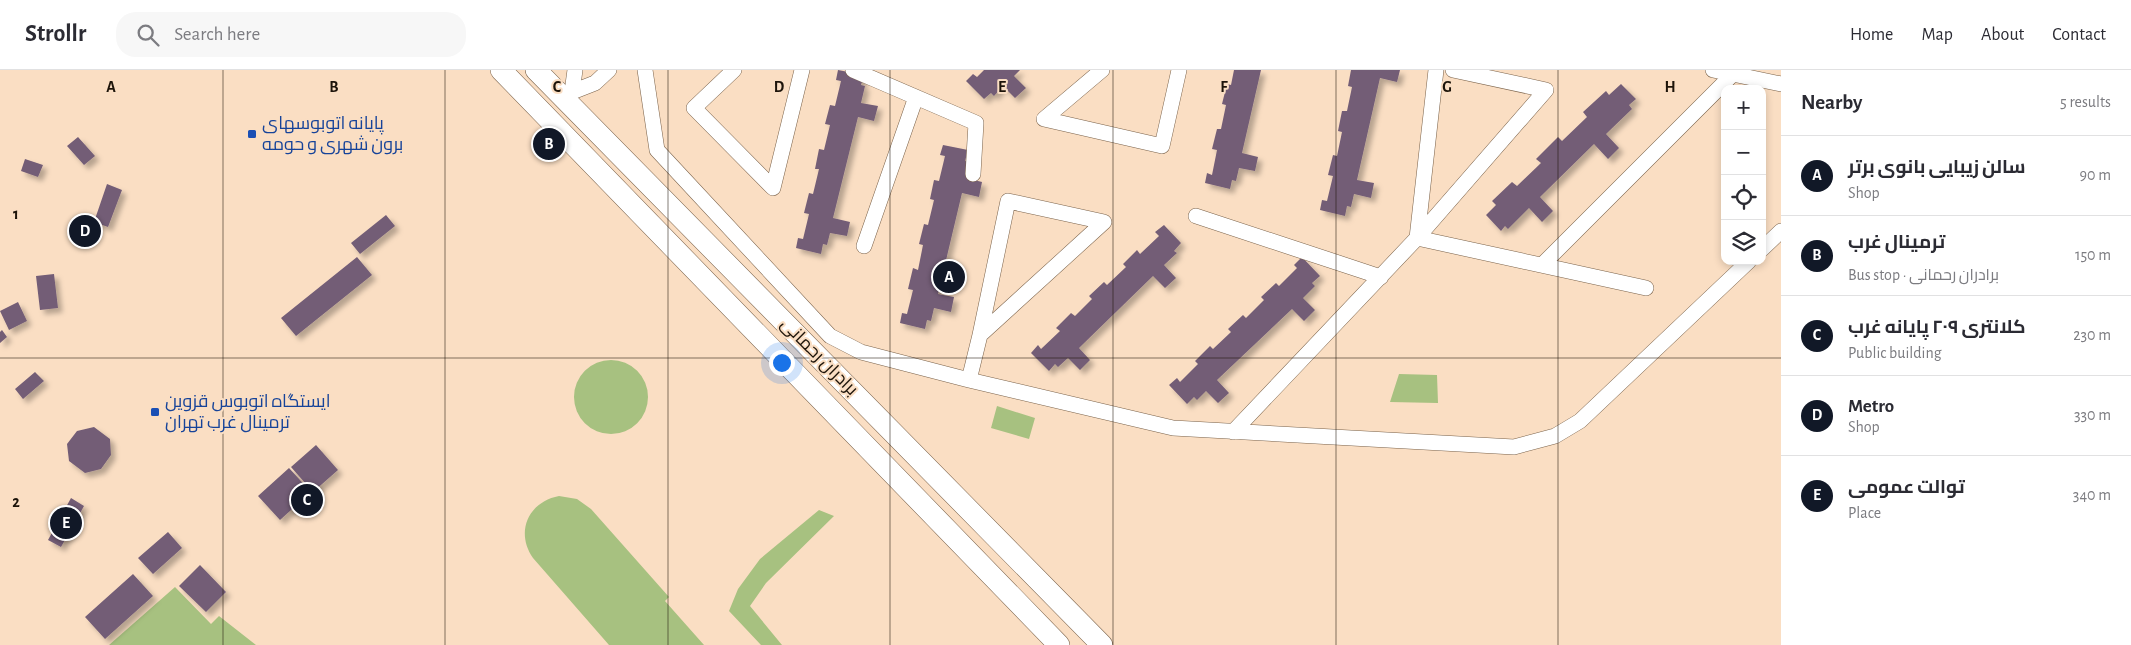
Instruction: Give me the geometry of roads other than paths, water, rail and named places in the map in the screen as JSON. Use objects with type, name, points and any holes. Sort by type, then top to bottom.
[{"type":"main road","name":"برادران رحمانی","points":[[501,70],[1059,645]]},
{"type":"main road","name":"برادران رحمانی","points":[[536,70],[568,96],[1102,645]]},
{"type":"street","points":[[568,96],[575,70]]},
{"type":"street","points":[[568,96],[595,83],[609,70]]},
{"type":"street","points":[[645,70],[656,150],[830,336],[861,352],[969,380],[1173,428],[1514,447],[1555,436],[1580,421],[1745,265]]},
{"type":"street","points":[[734,70],[694,108],[773,188],[802,70]]},
{"type":"street","points":[[853,70],[976,123],[973,174]]},
{"type":"street","points":[[1102,70],[1044,120],[1162,146],[1179,70]]},
{"type":"street","points":[[1418,238],[1436,70]]},
{"type":"street","points":[[1233,432],[1418,238],[1546,90],[1495,74],[1453,70]]},
{"type":"street","points":[[1713,70],[1781,84]]},
{"type":"street","points":[[1542,265],[1733,74]]},
{"type":"street","points":[[864,246],[916,97]]},
{"type":"street","points":[[969,380],[1008,201],[1104,222],[980,335]]},
{"type":"street","points":[[1196,216],[1381,277]]},
{"type":"street","points":[[1766,245],[1781,231]]},
{"type":"street","points":[[1418,238],[1646,288]]},
{"type":"place","name":"پایانه اتوبوسهای برون شهری و حومه","points":[[252,134]]},
{"type":"place","name":"ترمینال غرب","points":[[549,144]]},
{"type":"place","name":"Metro","points":[[85,231]]},
{"type":"place","name":"سالن زیبایی بانوی برتر","points":[[949,277]]},
{"type":"place","name":"ایستگاه اتوبوس قزوین ترمینال غرب تهران","points":[[155,412]]},
{"type":"place","name":"کلانتری ۲۰۹ پایانه غرب","points":[[307,500]]},
{"type":"place","name":"توالت عمومی","points":[[66,523]]}]
